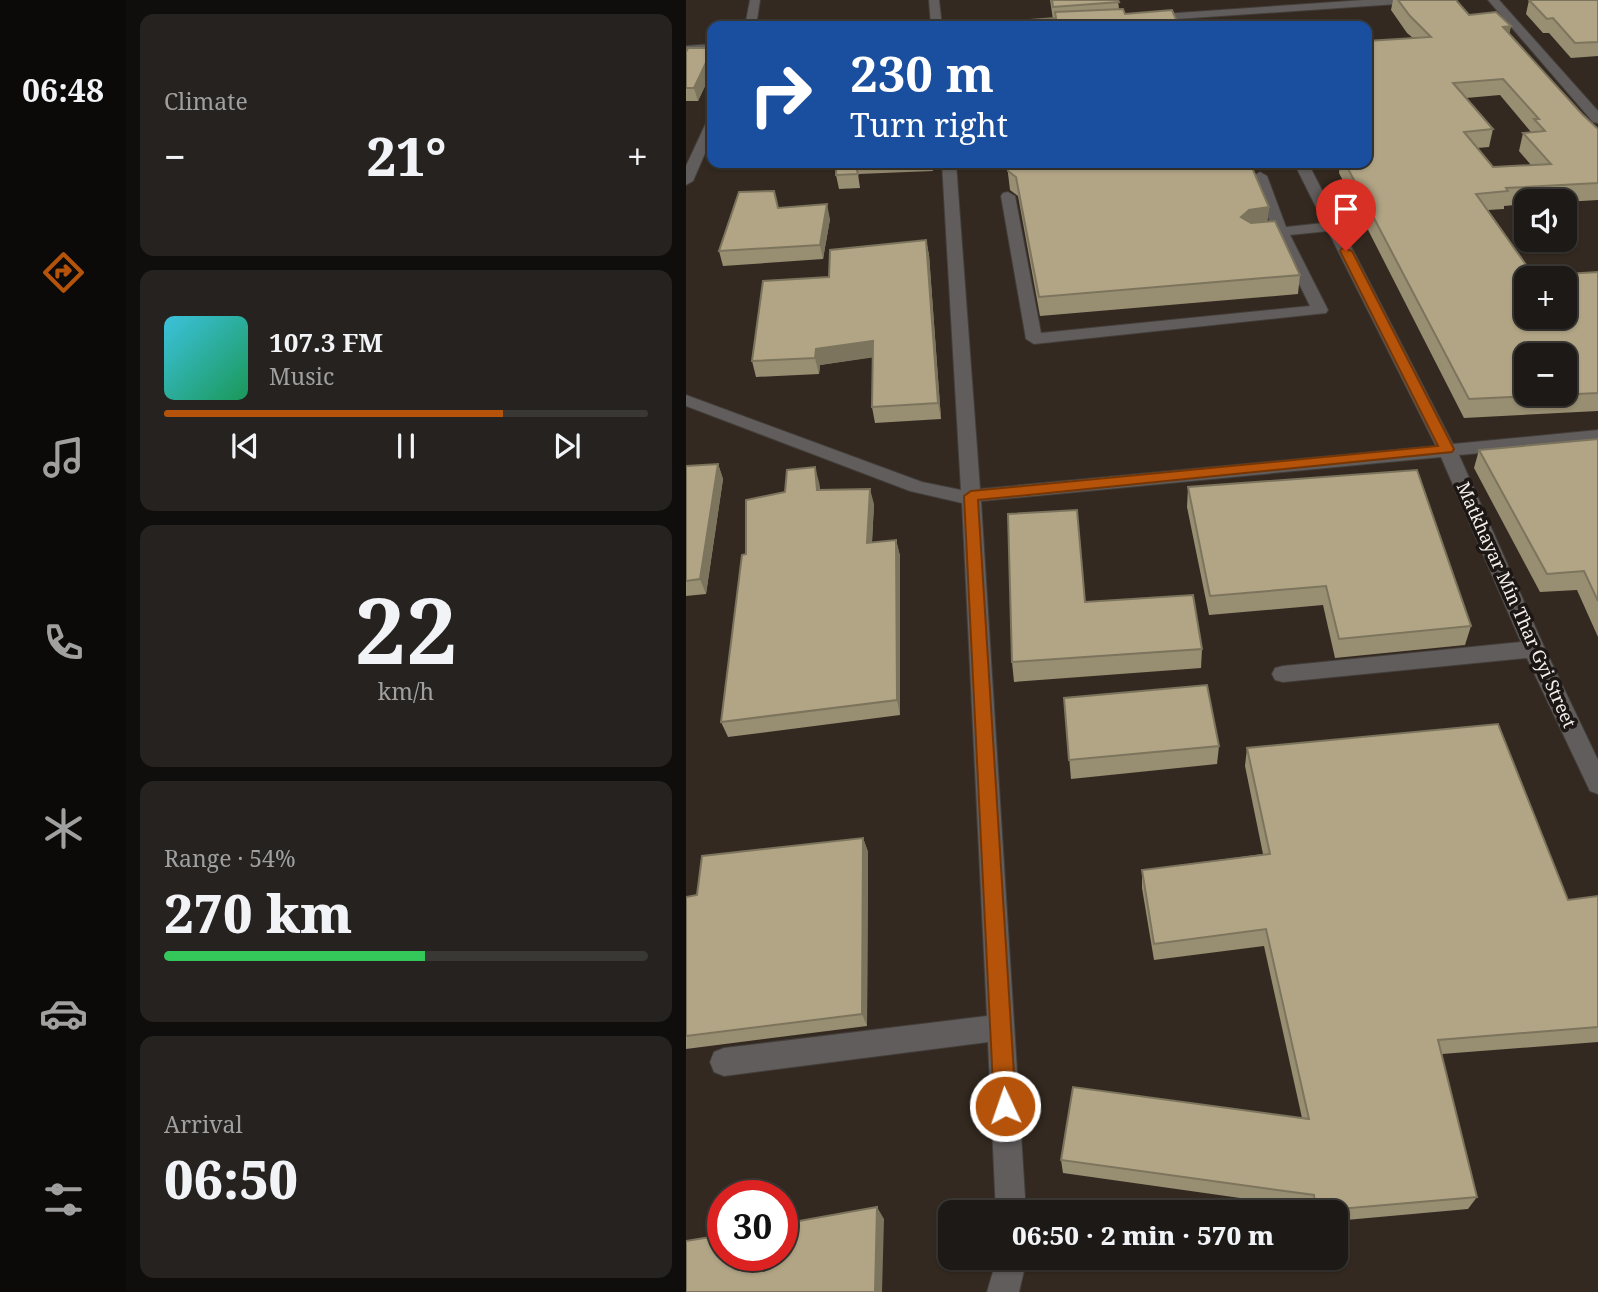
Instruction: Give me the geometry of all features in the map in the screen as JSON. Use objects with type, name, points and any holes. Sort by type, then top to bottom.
[{"type":"street","points":[[752,21],[755,0]]},
{"type":"street","points":[[934,0],[936,21]]},
{"type":"street","points":[[1218,0],[1229,21]]},
{"type":"street","points":[[1130,19],[1412,0]]},
{"type":"street","points":[[1493,0],[1598,119]]},
{"type":"street","points":[[686,49],[707,47]]},
{"type":"street","points":[[686,181],[707,134]]},
{"type":"street","points":[[949,168],[971,496],[1010,1200]]},
{"type":"street","name":"Matkhayar Min Thar Gyi Street","points":[[1304,168],[1447,449],[1534,649],[1598,784]]},
{"type":"street","points":[[1008,196],[1034,339],[1320,310],[1281,232],[1260,176]]},
{"type":"street","points":[[1260,234],[1334,226]]},
{"type":"street","points":[[686,400],[917,487],[957,497],[1598,436]]},
{"type":"street","points":[[1283,674],[1534,649]]},
{"type":"street","points":[[724,1062],[1000,1027]]},
{"type":"street","points":[[1003,1292],[1009,1270]]},
{"type":"shaded area","points":[[686,0],[1598,0],[1598,1292],[686,1292]]},
{"type":"building","points":[[1052,0],[1118,0],[1119,2],[1053,7]]},
{"type":"building","points":[[1398,0],[1456,0],[1469,15],[1496,12],[1511,26],[1503,27],[1598,129],[1598,183],[1506,188],[1508,191],[1476,194],[1514,248],[1514,252],[1517,252],[1527,266],[1514,266],[1514,329],[1577,329],[1577,273],[1598,272],[1598,393],[1577,394],[1577,343],[1514,343],[1514,397],[1469,399],[1348,168],[1372,168],[1372,41],[1431,37]],"holes":[[[1503,79],[1539,119],[1534,119],[1545,131],[1523,133],[1551,164],[1493,167],[1464,132],[1493,129],[1453,83]]]},
{"type":"building","points":[[1529,0],[1598,0],[1598,42],[1575,43],[1553,18],[1547,19]]},
{"type":"building","points":[[1123,9],[1125,14],[1172,10],[1177,21],[1015,21],[1056,18],[1055,12]]},
{"type":"building","points":[[688,48],[707,48],[707,61],[694,88],[686,88]]},
{"type":"building","points":[[836,168],[856,168],[858,174],[836,175]]},
{"type":"building","points":[[1008,168],[1252,168],[1269,207],[1249,210],[1241,217],[1251,223],[1275,221],[1300,275],[1039,297],[1016,177]]},
{"type":"building","points":[[774,191],[778,208],[827,204],[820,245],[719,251],[739,192]]},
{"type":"building","points":[[926,240],[938,403],[872,407],[873,341],[816,349],[815,358],[752,361],[763,281],[829,277],[830,250]]},
{"type":"building","points":[[1598,439],[1598,601],[1584,571],[1547,574],[1479,450]]},
{"type":"building","points":[[718,464],[700,579],[686,581],[686,466]]},
{"type":"building","points":[[815,467],[817,490],[870,489],[867,543],[896,540],[897,700],[721,722],[742,555],[746,554],[746,500],[785,492],[787,470]]},
{"type":"building","points":[[1417,470],[1471,626],[1339,639],[1326,586],[1210,596],[1188,487]]},
{"type":"building","points":[[1077,510],[1085,602],[1193,595],[1202,649],[1012,662],[1008,514]]},
{"type":"building","points":[[1207,685],[1219,746],[1069,760],[1064,698]]},
{"type":"building","points":[[1498,724],[1568,900],[1598,896],[1598,1027],[1438,1040],[1477,1197],[1348,1208],[1348,1200],[1315,1200],[1314,1195],[1061,1160],[1073,1087],[1309,1119],[1266,929],[1154,944],[1142,870],[1270,854],[1247,748]]},
{"type":"building","points":[[863,838],[862,1014],[686,1036],[686,897],[697,895],[702,856]]},
{"type":"building","points":[[877,1207],[875,1292],[686,1292],[686,1241],[707,1238],[707,1271],[798,1271],[798,1221]]},
{"type":"route","points":[[1005,1106],[971,496],[1447,449],[1346,251]]}]
